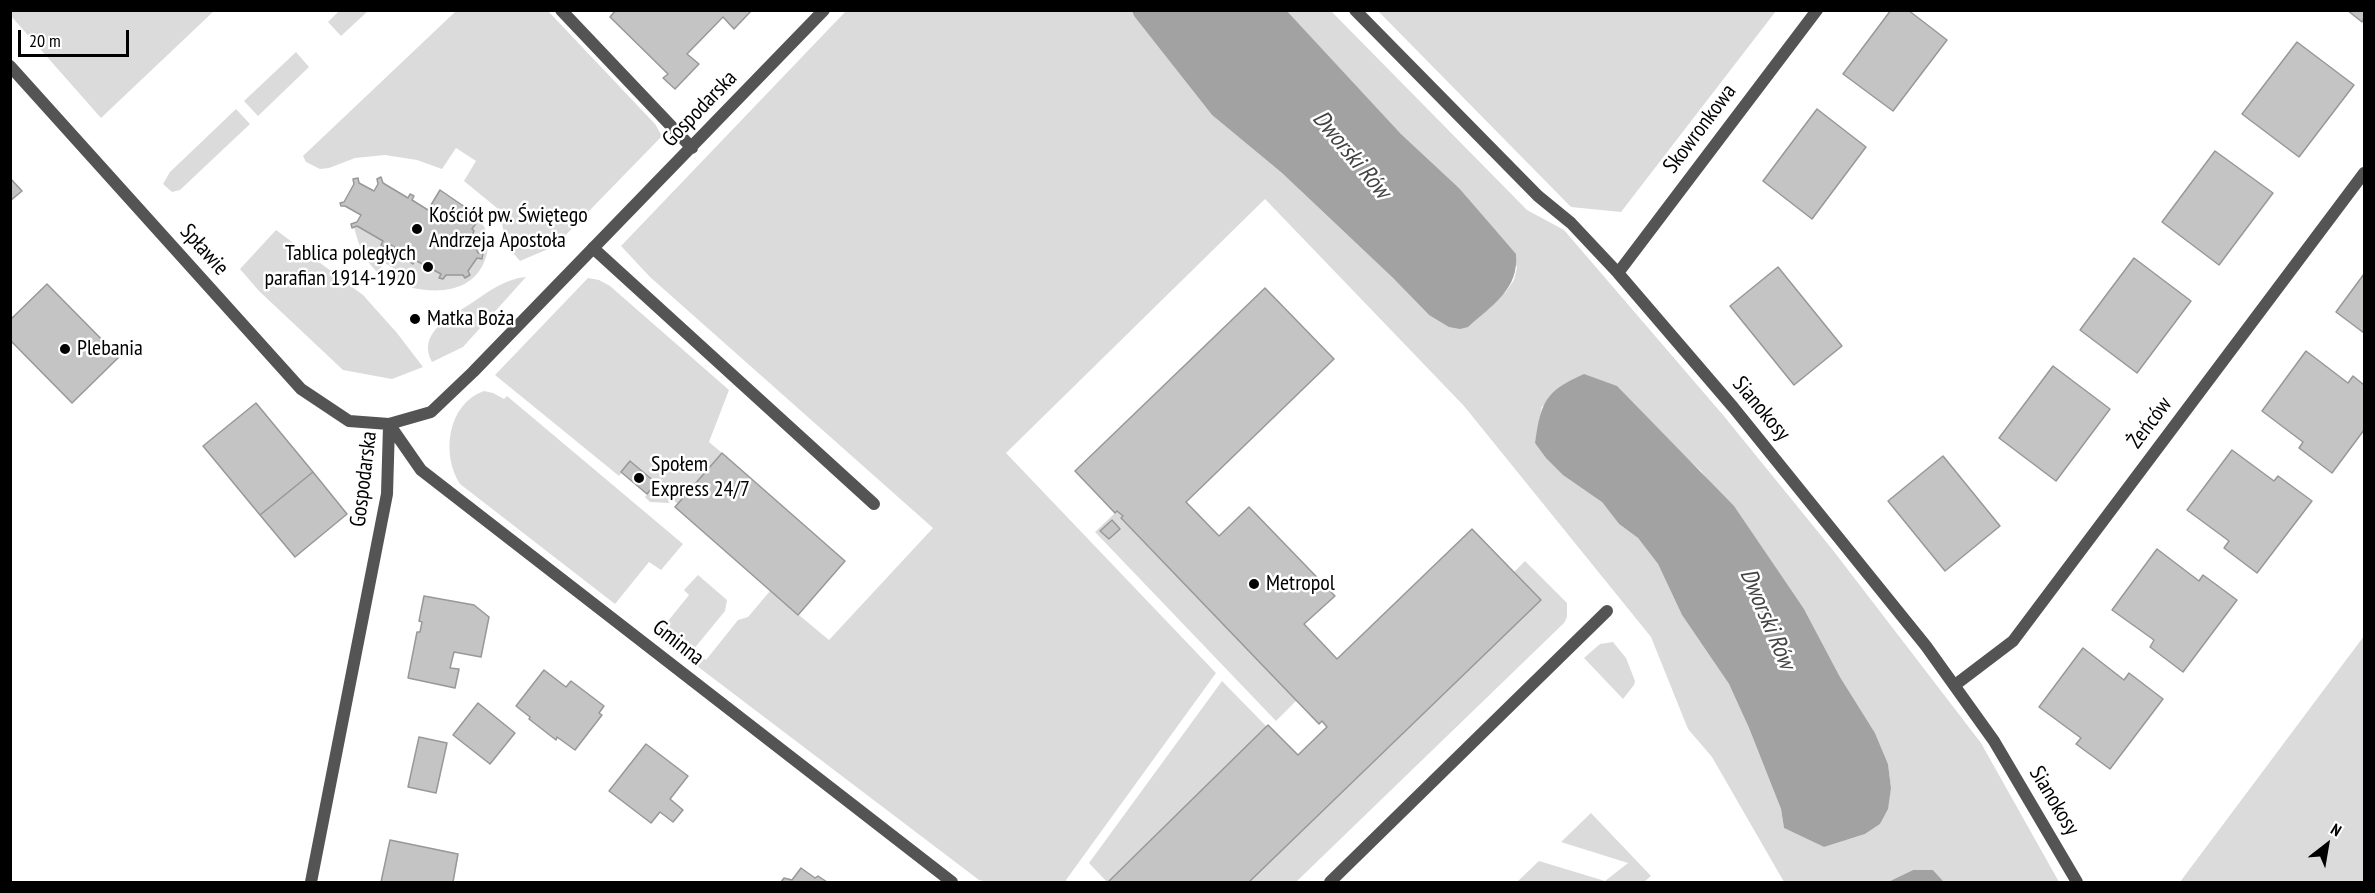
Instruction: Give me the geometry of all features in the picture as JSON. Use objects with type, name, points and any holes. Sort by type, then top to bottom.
[{"type":"street","points":[[561,10],[692,148]]},
{"type":"street","name":"Gospodarska","points":[[311,882],[387,494],[389,424],[431,412],[692,148],[824,10]]},
{"type":"street","name":"Sianokosy","points":[[1355,10],[1538,196],[1571,223],[1618,273],[1829,524],[1926,646],[1994,741],[2077,882]]},
{"type":"street","name":"Skowronkowa","points":[[1618,273],[1816,10]]},
{"type":"street","name":"Spławie","points":[[10,66],[301,389],[349,421],[389,424]]},
{"type":"street","name":"Żeńców","points":[[1955,686],[2013,641],[2364,173]]},
{"type":"street","points":[[593,248],[874,504]]},
{"type":"street","name":"Gminna","points":[[389,424],[422,470],[952,882]]},
{"type":"street","points":[[1330,882],[1607,611]]},
{"type":"shaded area","points":[[340,10],[368,11],[341,36],[328,22]]},
{"type":"shaded area","points":[[10,11],[214,11],[101,118],[11,16]]},
{"type":"shaded area","points":[[456,11],[548,11],[655,124],[662,136],[555,246],[520,261],[506,245],[497,208],[464,181],[476,161],[456,148],[442,169],[417,160],[385,155],[355,158],[320,169],[306,162],[303,156]]},
{"type":"shaded area","points":[[846,11],[1132,11],[1212,115],[1282,173],[1429,315],[1505,293],[1514,280],[1517,267],[1479,212],[1459,188],[1401,134],[1287,11],[1331,11],[1527,210],[1564,230],[1723,415],[1832,549],[1981,743],[2059,882],[1944,882],[1933,870],[1913,870],[1888,882],[1784,882],[1712,757],[1688,729],[1651,637],[1464,406],[1265,199],[1006,453],[1216,673],[1066,880],[1067,882],[979,880],[697,666],[703,658],[706,660],[738,620],[748,617],[770,591],[829,640],[933,528],[650,277],[621,246]],"holes":[[[1542,406],[1653,426],[1701,471],[1804,609],[1840,677],[1875,733],[1888,764],[1891,788],[1880,824],[1865,834],[1824,847],[1784,828],[1781,809],[1729,684],[1682,615],[1658,564],[1638,538],[1619,524],[1602,502],[1535,443]]]},
{"type":"shaded area","points":[[1378,11],[1776,11],[1621,212],[1571,207]]},
{"type":"shaded area","points":[[296,52],[309,67],[258,116],[244,101]]},
{"type":"shaded area","points":[[236,109],[250,124],[180,190],[172,192],[163,184],[170,172]]},
{"type":"shaded area","points":[[478,218],[486,230],[488,243],[481,269],[471,280],[445,290],[414,288],[385,278],[388,272],[394,276],[397,271],[385,263],[381,267],[385,271],[382,276],[364,254],[354,227],[357,226],[383,241],[381,245],[384,247],[387,243],[412,257],[410,261],[413,263],[415,260],[441,274],[439,277],[443,279],[446,275],[463,275],[466,278],[470,275],[468,271],[477,258],[482,259],[483,254],[478,253],[473,239]]},
{"type":"shaded area","points":[[276,230],[363,295],[423,367],[392,379],[343,370],[259,291],[240,269]]},
{"type":"shaded area","points":[[526,277],[463,347],[432,362],[428,352],[428,343],[437,328],[451,316],[495,288]]},
{"type":"shaded area","points":[[588,278],[599,280],[610,286],[729,390],[709,442],[722,453],[678,504],[672,499],[669,503],[650,502],[645,497],[656,483],[631,461],[619,476],[495,375]]},
{"type":"shaded area","points":[[484,391],[504,399],[507,396],[683,544],[661,570],[649,562],[615,604],[460,484],[451,459],[449,445],[451,432],[455,418],[462,407]]},
{"type":"shaded area","points":[[1117,511],[1123,516],[1121,519],[1297,700],[1276,721],[1095,532]]},
{"type":"shaded area","points":[[1525,561],[1567,603],[1567,617],[1564,623],[1296,882],[1249,882],[1541,600],[1514,572]]},
{"type":"shaded area","points":[[698,575],[727,600],[725,611],[693,650],[697,653],[690,661],[656,636],[689,595],[684,590]]},
{"type":"shaded area","points":[[2364,636],[2364,882],[2180,882]]},
{"type":"shaded area","points":[[1613,642],[1626,658],[1635,681],[1623,699],[1584,658],[1600,644]]},
{"type":"shaded area","points":[[1222,681],[1267,727],[1107,882],[1089,863]]},
{"type":"shaded area","points":[[1591,813],[1651,876],[1644,882],[1517,882],[1539,861],[1605,881],[1628,863],[1561,842]]},
{"type":"water","name":"Dworski Rów","points":[[1132,11],[1287,11],[1401,134],[1459,188],[1516,254],[1513,278],[1502,296],[1468,327],[1460,329],[1449,327],[1429,315],[1282,173],[1212,115]]},
{"type":"water","name":"Dworski Rów","points":[[1584,374],[1617,386],[1734,506],[1804,609],[1840,677],[1875,733],[1888,764],[1891,788],[1888,809],[1880,824],[1865,834],[1824,847],[1784,828],[1781,809],[1729,684],[1682,615],[1658,564],[1638,538],[1619,524],[1602,502],[1563,475],[1535,443],[1540,417],[1547,400],[1561,386]]},
{"type":"water","points":[[1913,870],[1933,870],[1944,882],[1888,882]]},
{"type":"building","points":[[616,10],[752,10],[734,29],[723,17],[687,54],[699,64],[675,89],[663,78],[668,74],[610,17]]},
{"type":"building","points":[[1891,10],[1908,10],[1947,40],[1893,111],[1843,74]]},
{"type":"building","points":[[2347,10],[2364,10],[2362,22]]},
{"type":"building","points":[[2297,42],[2354,85],[2299,157],[2242,114]]},
{"type":"building","points":[[1817,109],[1866,147],[1812,219],[1763,181]]},
{"type":"building","points":[[2215,151],[2273,193],[2219,265],[2162,222]]},
{"type":"building","name":"Kościół pw. Świętego Andrzeja Apostoła","points":[[381,177],[383,183],[408,198],[410,194],[414,196],[412,200],[428,210],[440,190],[481,216],[472,229],[474,231],[471,237],[478,253],[483,253],[482,259],[477,258],[468,271],[470,275],[465,278],[463,275],[446,275],[443,279],[439,278],[441,274],[415,260],[413,264],[409,261],[412,257],[387,243],[384,247],[381,245],[383,241],[357,226],[352,228],[351,224],[357,222],[361,215],[341,206],[340,203],[344,202],[354,184],[353,179],[358,178],[359,183],[374,191],[378,184],[377,179]]},
{"type":"building","points":[[10,178],[22,191],[10,201]]},
{"type":"building","points":[[2134,258],[2191,301],[2137,373],[2080,330]]},
{"type":"building","points":[[1778,267],[1842,346],[1794,385],[1730,306]]},
{"type":"building","points":[[2364,274],[2364,333],[2336,312]]},
{"type":"building","name":"Plebania","points":[[47,284],[119,357],[72,403],[10,340],[10,320]]},
{"type":"building","name":"Metropol","points":[[1265,288],[1334,359],[1186,502],[1219,536],[1249,507],[1335,596],[1304,624],[1337,659],[1472,529],[1541,600],[1249,882],[1108,882],[1268,725],[1298,755],[1327,727],[1322,721],[1319,724],[1121,518],[1123,516],[1117,511],[1115,513],[1075,471]]},
{"type":"building","points":[[2306,351],[2348,383],[2353,376],[2364,385],[2364,430],[2332,473],[2299,448],[2303,442],[2262,411]]},
{"type":"building","points":[[2053,366],[2110,409],[2056,481],[1999,438]]},
{"type":"building","points":[[256,403],[313,472],[260,515],[203,446]]},
{"type":"building","points":[[2232,450],[2274,481],[2278,476],[2312,501],[2257,573],[2224,548],[2229,541],[2187,510]]},
{"type":"building","points":[[722,453],[845,561],[798,615],[675,507]]},
{"type":"building","points":[[1943,456],[2000,526],[1945,571],[1888,501]]},
{"type":"building","name":"Społem Express 24/7","points":[[630,461],[656,483],[647,494],[621,472]]},
{"type":"building","points":[[313,472],[347,514],[295,557],[260,515]]},
{"type":"building","points":[[1112,520],[1120,529],[1109,539],[1100,531]]},
{"type":"building","points":[[2157,549],[2199,581],[2203,575],[2237,600],[2183,672],[2150,647],[2154,640],[2112,610]]},
{"type":"building","points":[[424,596],[474,605],[489,617],[481,657],[454,652],[450,668],[459,669],[455,688],[408,678],[417,632],[420,632],[422,622],[419,621]]},
{"type":"building","points":[[2083,648],[2124,680],[2129,673],[2163,699],[2110,769],[2076,744],[2081,738],[2039,707]]},
{"type":"building","points":[[544,670],[566,687],[571,681],[604,706],[599,713],[602,715],[575,750],[557,737],[556,740],[516,706]]},
{"type":"building","points":[[478,703],[515,733],[490,764],[453,735]]},
{"type":"building","points":[[419,737],[447,743],[436,793],[408,787]]},
{"type":"building","points":[[646,744],[688,776],[670,799],[683,810],[673,822],[660,812],[651,823],[609,791]]},
{"type":"building","points":[[390,840],[458,854],[453,882],[381,882]]},
{"type":"building","points":[[801,868],[815,878],[818,876],[827,882],[781,882],[784,878],[792,880]]},
{"type":"place","name":"Kościół pw. Świętego Andrzeja Apostoła","points":[[417,229]]},
{"type":"place","name":"Tablica poległych parafian 1914-1920","points":[[428,267]]},
{"type":"place","name":"Matka Boża","points":[[415,319]]},
{"type":"place","name":"Plebania","points":[[65,349]]},
{"type":"place","name":"Społem Express 24/7","points":[[639,478]]},
{"type":"place","name":"Metropol","points":[[1254,584]]}]
